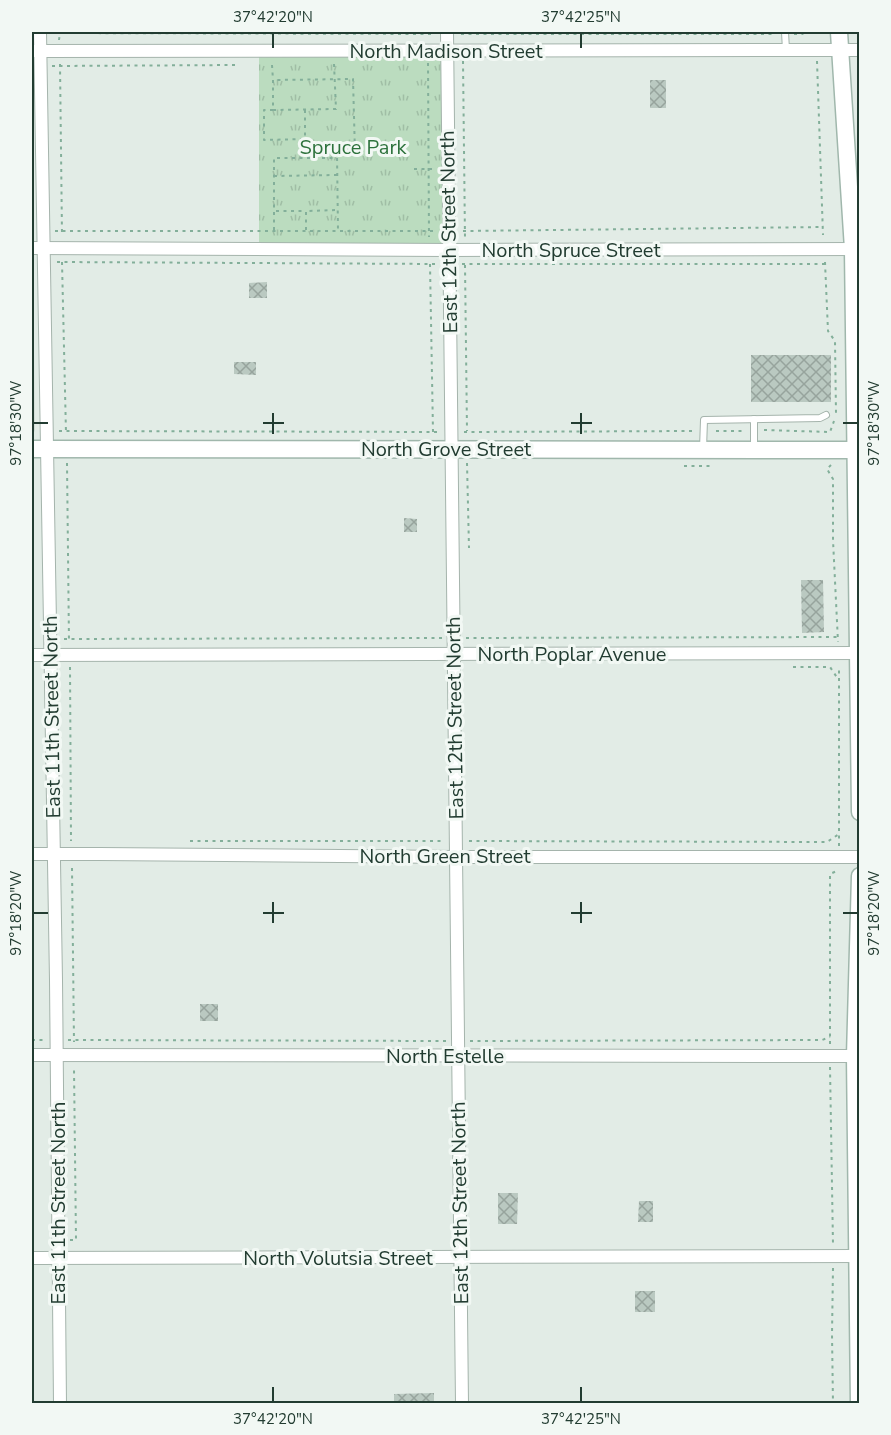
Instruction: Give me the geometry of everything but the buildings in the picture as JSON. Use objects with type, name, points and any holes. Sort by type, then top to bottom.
[{"type":"main road","points":[[839,32],[856,249],[860,812]]},
{"type":"main road","name":"North Grove Street","points":[[40,449],[857,450]]},
{"type":"main road","points":[[859,1404],[857,1056],[860,876]]},
{"type":"street","name":"East 11th Street North","points":[[40,32],[36,51],[41,66],[44,231],[38,248],[48,431],[40,449],[51,639],[60,1404]]},
{"type":"street","name":"East 12th Street North","points":[[447,33],[452,432],[460,449],[454,654],[462,1404]]},
{"type":"street","name":"North Madison Street","points":[[36,51],[860,50]]},
{"type":"street","name":"North Spruce Street","points":[[38,248],[856,249]]},
{"type":"street","name":"North Poplar Avenue","points":[[32,655],[859,653]]},
{"type":"street","name":"North Green Street","points":[[32,854],[860,857]]},
{"type":"street","name":"North Estelle","points":[[32,1055],[857,1056]]},
{"type":"street","name":"North Volutsia Street","points":[[32,1258],[858,1256]]},
{"type":"lane","points":[[785,33],[786,50]]},
{"type":"lane","points":[[703,450],[704,420],[820,418],[826,415]]},
{"type":"lane","points":[[754,419],[754,450]]},
{"type":"path","points":[[40,32],[60,34],[802,34],[806,32]]},
{"type":"path","points":[[32,431],[754,430],[830,432],[836,416],[835,341],[828,331],[815,50]]},
{"type":"path","points":[[463,51],[467,432],[460,449],[469,548]]},
{"type":"path","points":[[305,139],[264,140],[264,110],[336,109],[334,64]]},
{"type":"path","points":[[428,64],[435,64]]},
{"type":"path","points":[[41,66],[248,65]]},
{"type":"path","points":[[272,65],[273,110]]},
{"type":"path","points":[[273,80],[353,79],[355,154],[274,158],[274,230]]},
{"type":"path","points":[[305,110],[305,153],[337,156]]},
{"type":"path","points":[[337,156],[338,231]]},
{"type":"path","points":[[414,169],[436,169]]},
{"type":"path","points":[[274,176],[338,176]]},
{"type":"path","points":[[274,211],[338,210]]},
{"type":"path","points":[[306,211],[306,230]]},
{"type":"path","points":[[44,231],[465,231],[823,227]]},
{"type":"path","points":[[832,465],[827,469],[833,479],[833,540],[840,709],[839,870],[830,874],[833,1404]]},
{"type":"path","points":[[51,639],[838,637]]},
{"type":"path","points":[[191,841],[827,842],[839,834]]},
{"type":"path","points":[[54,840],[71,840]]},
{"type":"path","points":[[32,1040],[822,1040],[830,1037]]},
{"type":"shaded area","points":[[32,259],[35,430],[32,437]]},
{"type":"green space","name":"Spruce Park","points":[[259,51],[447,51],[449,250],[259,249]]}]
